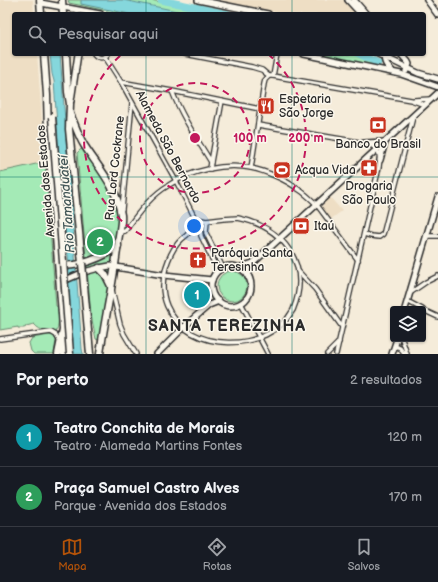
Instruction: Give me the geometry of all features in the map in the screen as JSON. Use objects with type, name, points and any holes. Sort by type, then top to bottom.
[{"type":"highway","points":[[62,0],[60,7],[62,12]]},
{"type":"highway","points":[[41,12],[42,2]]},
{"type":"highway","name":"Avenida dos Estados","points":[[44,56],[48,133],[63,330],[58,354]]},
{"type":"highway","points":[[66,56],[70,104],[69,129],[90,354]]},
{"type":"highway","name":"Avenida dos Estados","points":[[47,95],[52,117],[70,354]]},
{"type":"highway","points":[[70,114],[83,144],[102,170],[113,189],[121,216]]},
{"type":"highway","name":"Rua Lord Cockrane","points":[[100,354],[112,286],[121,216]]},
{"type":"highway","points":[[58,264],[66,266],[84,263],[108,253],[118,246]]},
{"type":"highway","points":[[99,268],[105,274],[112,286]]},
{"type":"highway","points":[[63,330],[64,354]]},
{"type":"main road","points":[[198,0],[258,12]]},
{"type":"main road","points":[[348,0],[359,12]]},
{"type":"main road","points":[[354,0],[364,12]]},
{"type":"main road","points":[[427,0],[438,15]]},
{"type":"main road","points":[[42,2],[81,12]]},
{"type":"main road","points":[[70,104],[74,87],[78,56]]},
{"type":"main road","points":[[314,56],[393,72],[438,87]]},
{"type":"main road","points":[[384,56],[385,64],[393,72]]},
{"type":"main road","points":[[384,56],[419,74],[438,79]]},
{"type":"main road","points":[[400,74],[404,73],[409,64],[403,56]]},
{"type":"main road","points":[[248,277],[253,263],[438,93]]},
{"type":"main road","points":[[366,143],[385,142]]},
{"type":"main road","points":[[380,160],[385,142]]},
{"type":"main road","points":[[405,306],[438,197]]},
{"type":"main road","points":[[238,268],[253,263]]},
{"type":"main road","points":[[60,282],[84,272],[115,266],[164,275],[212,280]]},
{"type":"main road","points":[[231,266],[238,268],[245,272],[248,277],[250,291],[241,303],[236,305],[225,304],[219,301],[213,293],[211,286],[212,280],[214,275],[220,270],[231,266]]},
{"type":"main road","points":[[209,305],[213,293]]},
{"type":"main road","points":[[157,354],[209,305],[219,301]]},
{"type":"main road","points":[[392,354],[396,342]]},
{"type":"street","points":[[95,56],[100,58],[105,57]]},
{"type":"street","points":[[196,56],[252,67],[262,70],[271,76],[411,100],[425,105]]},
{"type":"street","points":[[251,168],[265,80],[271,76],[276,56]]},
{"type":"street","name":"Alameda São Bernardo","points":[[105,57],[121,82],[176,181],[200,228],[201,236],[220,270]]},
{"type":"street","points":[[121,82],[260,109]]},
{"type":"street","points":[[172,91],[191,130],[211,162]]},
{"type":"street","points":[[411,100],[432,99]]},
{"type":"street","points":[[210,169],[222,101]]},
{"type":"street","name":"Rua Lord Cockrane","points":[[121,216],[132,103]]},
{"type":"street","points":[[364,234],[379,237],[383,234],[413,116]]},
{"type":"street","points":[[258,125],[366,143],[377,149],[379,152],[380,160],[336,354]]},
{"type":"street","points":[[119,232],[125,231],[150,200],[161,190],[188,175],[210,169],[236,167],[251,168],[269,174],[298,188],[317,205],[358,260]]},
{"type":"street","points":[[182,332],[166,305],[163,291],[164,275],[169,258],[178,243],[190,231],[192,223],[195,220],[200,219],[207,221],[227,218],[244,220],[262,226],[280,238],[291,252],[298,271],[296,301],[290,317],[280,331]]},
{"type":"street","points":[[207,221],[206,233],[220,270]]},
{"type":"street","points":[[427,236],[438,236]]},
{"type":"street","points":[[298,271],[314,289],[342,327]]},
{"type":"street","points":[[409,294],[426,282],[438,276]]},
{"type":"street","points":[[112,286],[120,324],[136,354]]},
{"type":"street","points":[[406,301],[416,306]]},
{"type":"street","points":[[241,303],[265,343],[268,354]]},
{"type":"street","points":[[426,311],[438,317]]},
{"type":"street","points":[[0,340],[51,332],[56,335],[60,342]]},
{"type":"street","points":[[327,354],[339,342]]},
{"type":"street","points":[[403,342],[406,354]]},
{"type":"street","points":[[258,346],[265,343]]},
{"type":"street","points":[[395,346],[400,348],[406,354]]},
{"type":"shaded area","points":[[0,0],[33,0],[34,12],[12,12],[12,56],[37,56],[45,162],[0,172]]},
{"type":"shaded area","points":[[214,0],[345,0],[355,12],[275,12]]},
{"type":"shaded area","points":[[330,197],[342,211],[331,219],[322,207]]},
{"type":"green space","points":[[68,0],[151,0],[208,12],[112,12],[69,3]]},
{"type":"green space","points":[[327,56],[359,56],[376,64],[376,66]]},
{"type":"green space","points":[[82,149],[86,151],[101,172],[113,194],[118,218],[115,249],[100,339],[98,340],[96,339],[91,315],[77,153]]},
{"type":"green space","points":[[45,162],[56,306],[58,307],[57,330],[56,333],[39,329],[34,324],[24,328],[18,327],[0,330],[0,172]]},
{"type":"green space","points":[[232,271],[242,276],[247,286],[242,296],[232,301],[222,296],[217,286],[222,276]]},
{"type":"green space","points":[[49,335],[53,336],[56,340],[54,354],[34,354],[31,351],[29,343],[32,338]]},
{"type":"water","points":[[81,0],[123,0],[182,12],[120,12],[81,4]]},
{"type":"water","name":"Rio Tamanduateí","points":[[50,56],[60,56],[83,354],[72,354],[73,338],[69,326],[70,316],[67,275],[69,265],[62,199],[54,81]]},
{"type":"waterway","points":[[161,0],[218,12]]},
{"type":"waterway","points":[[363,56],[378,63]]},
{"type":"place","name":"Espetaria São Jorge","points":[[266,106]]},
{"type":"place","name":"Banco do Brasil","points":[[378,125]]},
{"type":"place","name":"Drogaria São Paulo","points":[[369,168]]},
{"type":"place","name":"Acqua Vida","points":[[282,170]]},
{"type":"place","name":"Itaú","points":[[301,226]]},
{"type":"place","name":"Praça Samuel Castro Alves","points":[[100,242]]},
{"type":"place","name":"Paróquia Santa Teresinha","points":[[198,260]]},
{"type":"place","name":"Teatro Conchita de Morais","points":[[197,295]]},
{"type":"district","name":"SANTA TEREZINHA","points":[[227,326]]}]
